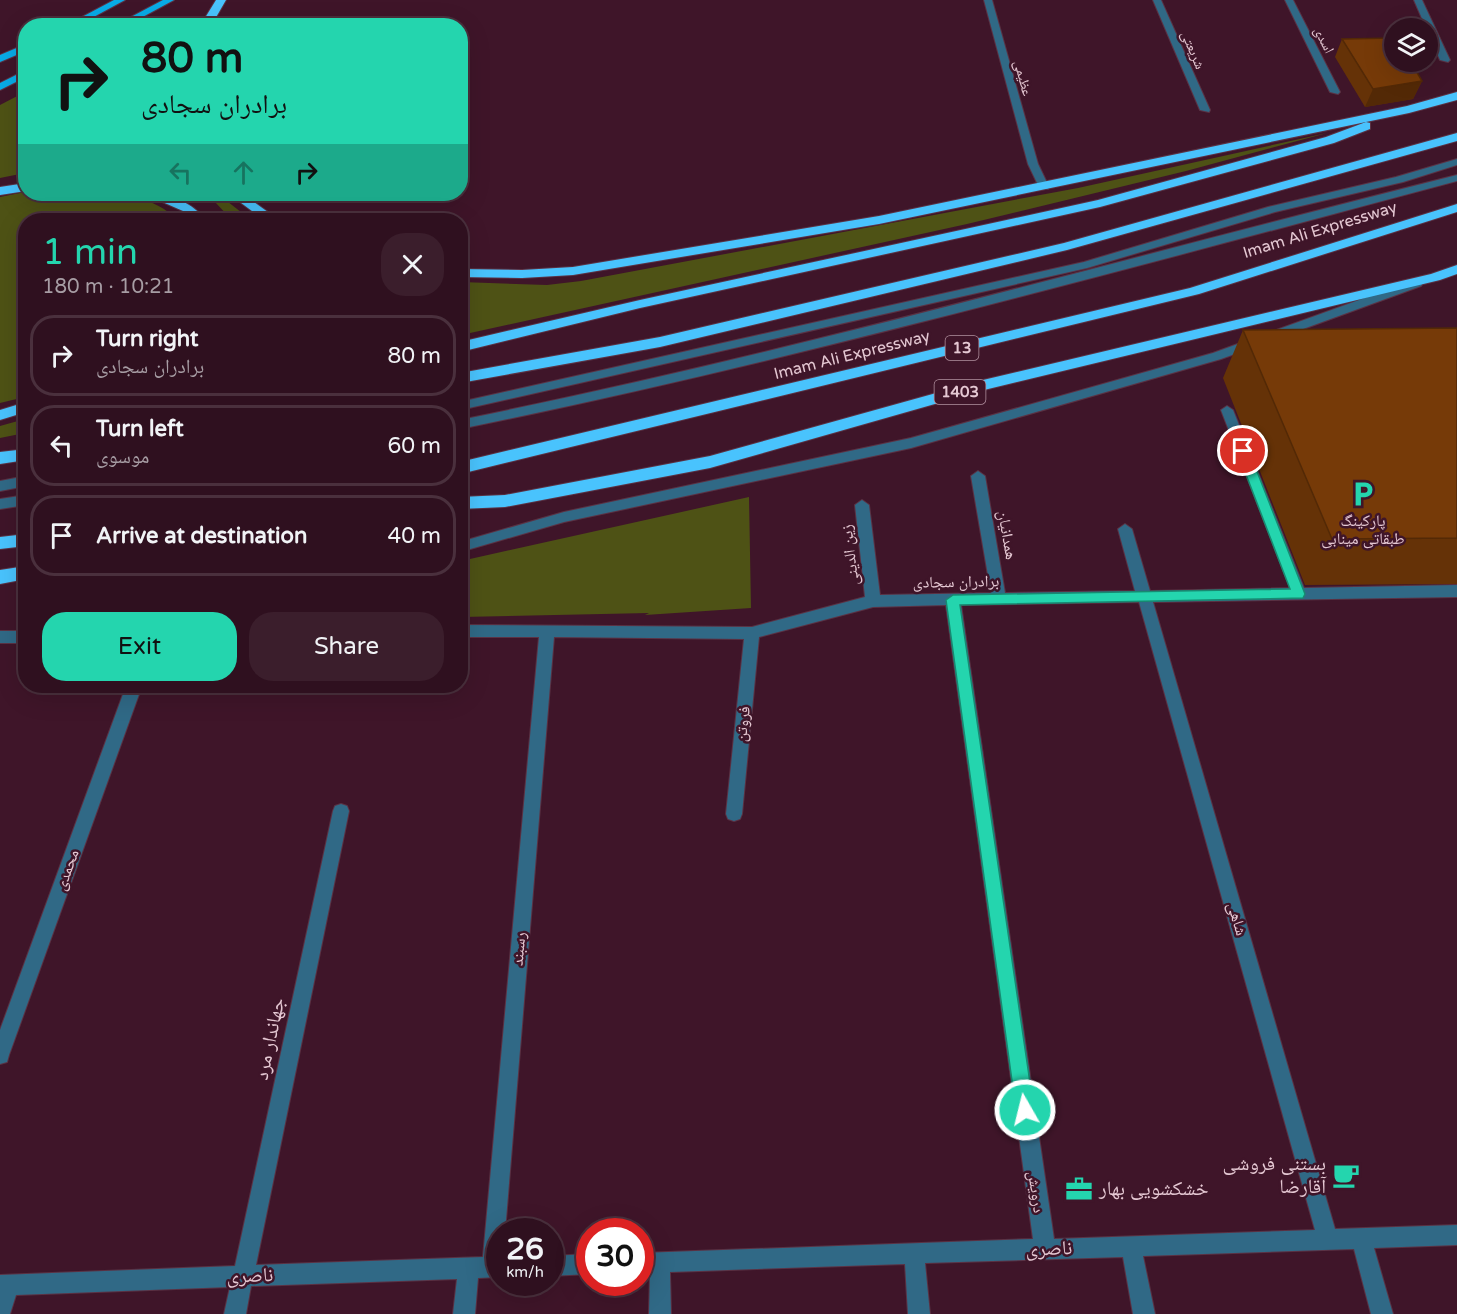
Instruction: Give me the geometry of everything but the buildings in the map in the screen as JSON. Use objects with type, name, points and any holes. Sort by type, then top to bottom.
[{"type":"highway","points":[[210,18],[221,0]]},
{"type":"highway","points":[[468,273],[522,274],[573,271],[879,220],[1044,188],[1409,109],[1457,96]]},
{"type":"highway","points":[[468,346],[640,304],[963,235],[1100,203],[1330,140],[1409,109]]},
{"type":"highway","points":[[468,377],[660,342],[1067,246],[1457,137]]},
{"type":"highway","points":[[0,191],[18,188]]},
{"type":"highway","points":[[169,201],[188,208],[193,213]]},
{"type":"highway","points":[[246,201],[262,213]]},
{"type":"highway","name":"Imam Ali Expressway","points":[[468,466],[1194,291],[1457,208]]},
{"type":"highway","name":"1403","points":[[468,502],[505,501],[710,462],[983,385],[1435,277],[1457,269]]},
{"type":"highway","points":[[0,415],[18,409]]},
{"type":"highway","points":[[0,458],[18,455]]},
{"type":"highway","points":[[0,543],[18,541]]},
{"type":"highway","points":[[0,577],[18,574]]},
{"type":"main road","points":[[85,18],[121,0]]},
{"type":"main road","points":[[134,18],[170,0]]},
{"type":"main road","points":[[0,59],[18,51]]},
{"type":"main road","points":[[0,87],[18,77]]},
{"type":"street","name":"عظیمی","points":[[988,0],[1033,164],[1044,188]]},
{"type":"street","name":"شریعتی","points":[[1157,0],[1205,110]]},
{"type":"street","name":"اسدی","points":[[1289,0],[1335,92]]},
{"type":"street","points":[[1418,0],[1446,60]]},
{"type":"street","points":[[468,404],[1087,265],[1272,209],[1399,180],[1457,162]]},
{"type":"street","points":[[468,423],[572,402],[974,305],[1457,178]]},
{"type":"street","points":[[468,545],[564,517],[911,443],[1217,356],[1435,277]]},
{"type":"street","points":[[1227,410],[1299,594]]},
{"type":"street","name":"همدانیان","points":[[978,476],[999,599]]},
{"type":"street","points":[[0,486],[18,483]]},
{"type":"street","points":[[0,504],[18,501]]},
{"type":"street","name":"زین الدینی","points":[[862,505],[873,601]]},
{"type":"street","name":"شاهی","points":[[1125,529],[1328,1240]]},
{"type":"street","name":"برادران سجادی","points":[[468,631],[752,633],[873,601],[1457,591]]},
{"type":"street","name":"درویش","points":[[953,600],[1045,1249]]},
{"type":"street","name":"رسبند","points":[[500,1218],[547,631]]},
{"type":"street","name":"فروتن","points":[[734,814],[752,633]]},
{"type":"street","points":[[0,637],[18,637]]},
{"type":"street","name":"محمدی","points":[[0,1055],[131,693]]},
{"type":"street","name":"جهاندار مرد","points":[[235,1314],[341,811]]},
{"type":"street","name":"ناصری","points":[[654,1263],[1457,1235]]},
{"type":"street","points":[[1361,1239],[1382,1314]]},
{"type":"street","points":[[1131,1247],[1144,1314]]},
{"type":"street","points":[[914,1253],[919,1314]]},
{"type":"street","points":[[464,1314],[469,1268]]},
{"type":"street","name":"ناصری","points":[[5,1285],[486,1268]]},
{"type":"street","points":[[654,1283],[660,1314]]},
{"type":"street","points":[[0,1313],[5,1285]]},
{"type":"green space","points":[[18,96],[18,174],[0,178],[0,105]]},
{"type":"green space","points":[[1327,133],[1186,171],[967,224],[468,333],[468,282],[547,285],[581,281],[1078,188]]},
{"type":"green space","points":[[18,193],[18,201],[147,201],[169,213],[18,213],[18,399],[0,403],[0,197]]},
{"type":"green space","points":[[214,201],[227,201],[242,213],[225,213]]},
{"type":"green space","points":[[18,421],[18,434],[0,438],[0,426]]},
{"type":"green space","points":[[749,497],[751,608],[645,615],[649,613],[468,617],[468,559]]},
{"type":"place","name":"پارکینگ طبقاتی مینابی","points":[[1363,494]]},
{"type":"place","name":"بستنی فروشی آقارضا","points":[[1346,1175]]},
{"type":"place","name":"خشکشویی بهار","points":[[1079,1189]]},
{"type":"route","points":[[1025,1110],[953,600],[1299,594],[1243,451]]}]
